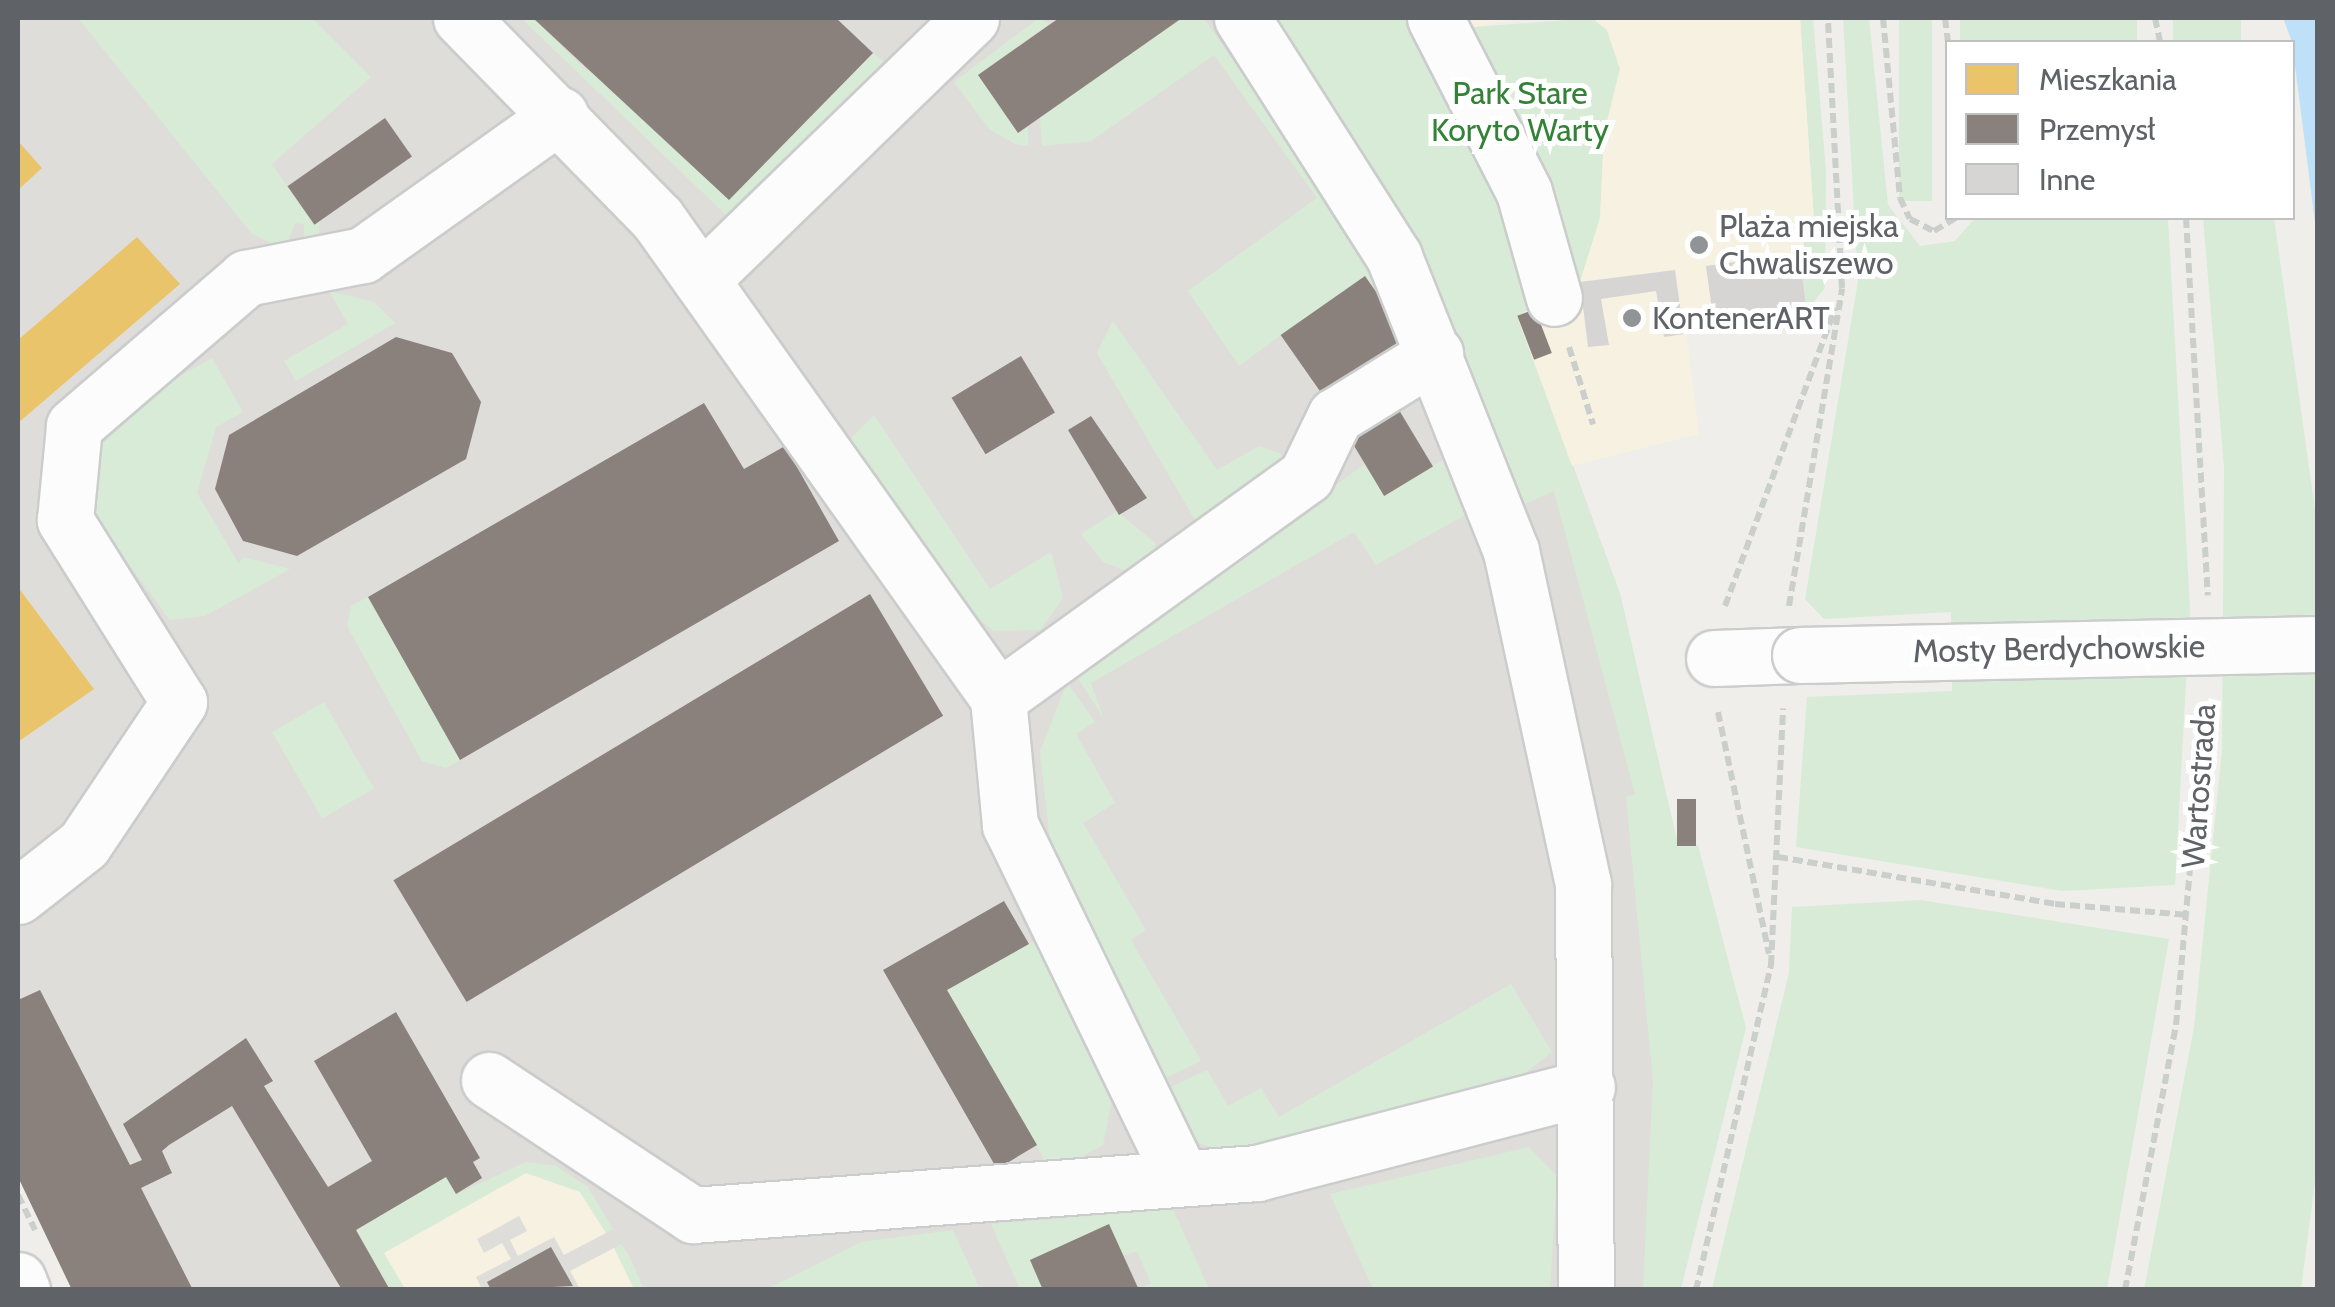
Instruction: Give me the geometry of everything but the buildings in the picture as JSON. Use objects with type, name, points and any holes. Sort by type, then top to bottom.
[{"type":"street","points":[[460,18],[560,115],[657,218],[998,698],[1010,825],[1181,1177]]},
{"type":"street","points":[[701,280],[971,18]]},
{"type":"street","points":[[1242,18],[1394,257],[1436,354],[1511,552],[1584,884],[1586,1290]]},
{"type":"street","points":[[1435,18],[1524,192],[1554,298]]},
{"type":"street","points":[[18,896],[84,844],[179,702],[65,520],[74,426],[246,278],[363,255],[560,115]]},
{"type":"street","points":[[998,698],[1306,476],[1335,416],[1436,354]]},
{"type":"street","name":"Mosty Berdychowskie","points":[[1714,658],[2318,644]]},
{"type":"street","points":[[489,1080],[693,1215],[1257,1173],[1587,1087]]},
{"type":"street","points":[[18,1280],[22,1290]]},
{"type":"path","points":[[1828,18],[1842,288]]},
{"type":"path","points":[[1883,18],[1900,198],[1910,219],[1934,231],[1953,220]]},
{"type":"path","points":[[2186,220],[2208,611]]},
{"type":"path","points":[[1554,298],[1593,424]]},
{"type":"path","name":"Wartostrada","points":[[2125,1290],[2189,915],[2205,690]]},
{"type":"path","points":[[1778,857],[2055,904],[2189,915]]},
{"type":"path","points":[[1696,1290],[1771,965]]},
{"type":"shaded area","points":[[18,18],[1352,18],[1534,359],[1620,594],[1678,846],[1654,1289],[72,1289],[18,1177],[18,742],[93,688],[18,587]]},
{"type":"green space","points":[[78,18],[312,18],[371,77],[272,164],[313,224],[320,221],[317,250],[304,253],[304,224],[295,223],[285,250],[252,234]]},
{"type":"green space","points":[[521,18],[533,18],[587,71],[592,66],[729,200],[873,53],[892,69],[738,212],[725,214]]},
{"type":"green space","points":[[1039,18],[1049,24],[978,75],[1018,133],[1028,126],[1028,146],[1015,144],[989,129],[954,82]]},
{"type":"green space","points":[[1181,18],[1204,18],[1404,308],[1281,335],[1239,366],[1188,291],[1317,198],[1214,55],[1091,141],[1042,146],[1040,117]]},
{"type":"green space","name":"Park Stare Koryto Warty","points":[[1269,18],[1460,18],[1474,27],[1592,18],[1607,30],[1620,69],[1604,134],[1600,218],[1580,282],[1517,316],[1620,594],[1678,845],[1698,845],[1746,1028],[1681,1289],[1643,1289],[1653,1081],[1626,797],[1635,794],[1554,491],[1516,508],[1441,293]]},
{"type":"green space","points":[[1800,18],[1813,18],[1826,171],[1825,288],[1807,310],[1799,253],[1814,220]]},
{"type":"green space","points":[[1843,18],[1869,18],[1888,205],[1920,246],[1955,241],[1973,220],[2168,220],[2190,609],[2175,885],[2062,891],[1796,847],[1807,697],[1952,691],[1951,612],[1824,619],[1805,599],[1858,281]]},
{"type":"green space","points":[[1899,18],[1932,18],[1932,201],[1899,201]]},
{"type":"green space","points":[[1960,18],[2137,18],[2137,40],[1960,40]]},
{"type":"green space","points":[[2173,18],[2241,18],[2241,40],[2173,40]]},
{"type":"green space","points":[[2203,220],[2274,220],[2318,531],[2317,1166],[2301,1289],[2144,1290],[2194,1027],[2222,750],[2224,468]]},
{"type":"green space","points":[[329,291],[374,302],[395,323],[296,381],[284,361],[348,324]]},
{"type":"green space","points":[[1113,321],[1217,470],[1259,446],[1281,454],[1283,462],[1198,525],[1097,353]]},
{"type":"green space","points":[[212,358],[243,412],[216,427],[197,493],[239,564],[243,557],[290,569],[205,616],[170,620],[95,519],[90,457],[154,391]]},
{"type":"green space","points":[[874,415],[990,589],[1051,552],[1063,598],[1040,630],[994,631],[972,614],[849,440]]},
{"type":"green space","points":[[1452,454],[1474,510],[1376,565],[1354,532],[1091,683],[1103,717],[1075,674],[1365,464],[1385,496]]},
{"type":"green space","points":[[1117,511],[1155,543],[1156,553],[1131,573],[1103,562],[1081,534]]},
{"type":"green space","points":[[368,597],[460,760],[446,768],[422,761],[347,626],[351,606]]},
{"type":"green space","points":[[1067,682],[1095,722],[1076,734],[1115,803],[1083,823],[1146,930],[1131,940],[1201,1061],[1164,1079],[1050,841],[1040,752]]},
{"type":"green space","points":[[324,702],[374,789],[322,819],[272,732]]},
{"type":"green space","points":[[1920,900],[2169,939],[2107,1289],[1712,1289],[1789,973],[1792,907]]},
{"type":"green space","points":[[1039,938],[1113,1095],[1103,1145],[1052,1173],[947,990]]},
{"type":"green space","points":[[1511,984],[1552,1052],[1506,1088],[1232,1156],[1194,1141],[1169,1088],[1207,1070],[1228,1106],[1261,1088],[1279,1117]]},
{"type":"green space","points":[[1529,1147],[1557,1176],[1550,1289],[1373,1289],[1330,1194]]},
{"type":"green space","points":[[526,1162],[556,1166],[588,1187],[613,1229],[606,1233],[580,1192],[385,1253],[405,1290],[390,1289],[356,1230],[446,1177],[457,1194]]},
{"type":"green space","points":[[1173,1209],[1209,1289],[1139,1289],[1151,1283],[1137,1251],[1123,1256],[1108,1225],[1030,1260],[1043,1289],[1020,1289],[991,1224]]},
{"type":"green space","points":[[953,1230],[980,1289],[767,1289],[861,1242]]},
{"type":"green space","points":[[621,1244],[644,1289],[634,1289],[614,1248]]},
{"type":"sand","points":[[1460,18],[1522,18],[1474,27]]},
{"type":"sand","name":"Plaża miejska Chwaliszewo","points":[[1592,18],[1800,18],[1814,220],[1799,253],[1807,310],[1686,327],[1699,434],[1572,466],[1517,316],[1580,282],[1600,218],[1604,134],[1620,69],[1607,30]]},
{"type":"sand","points":[[526,1173],[580,1192],[606,1233],[564,1255],[554,1237],[518,1256],[510,1240],[527,1231],[519,1216],[477,1239],[484,1253],[502,1243],[511,1259],[476,1277],[482,1289],[405,1289],[384,1253]]},
{"type":"sand","points":[[614,1248],[634,1289],[580,1289],[570,1271]]},
{"type":"water","points":[[2283,18],[2317,18],[2317,238],[2295,40],[2291,40]]},
{"type":"place","name":"Plaża miejska Chwaliszewo","points":[[1699,245]]},
{"type":"place","name":"KontenerART","points":[[1632,318]]}]
